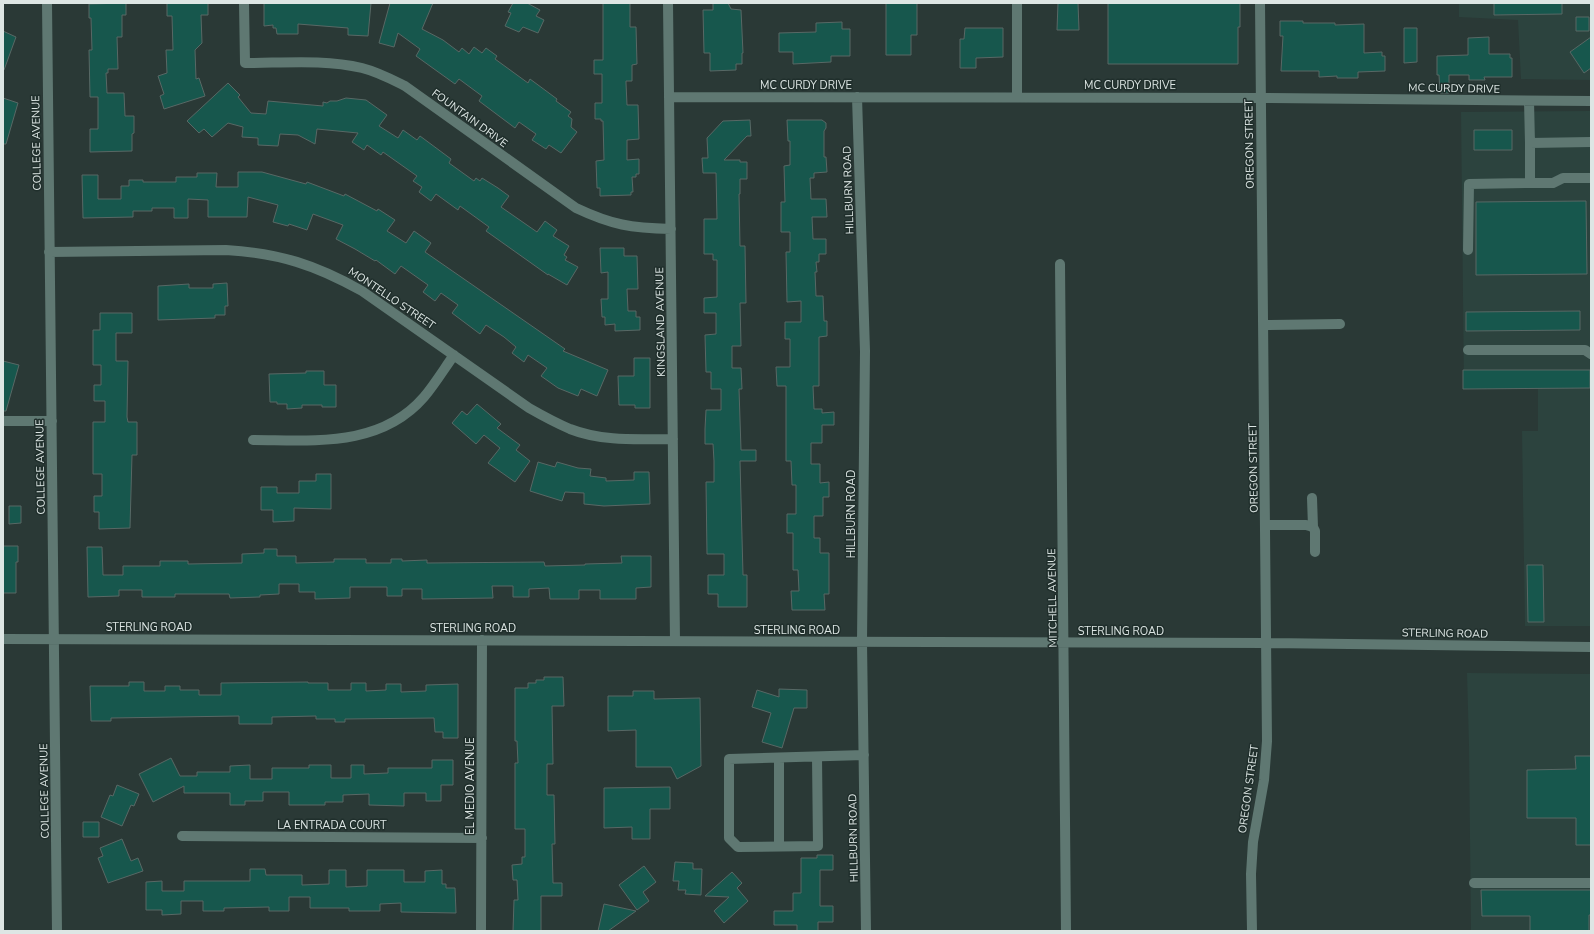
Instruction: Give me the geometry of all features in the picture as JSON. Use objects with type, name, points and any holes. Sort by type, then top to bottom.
[{"type":"street","name":"COLLEGE AVENUE","points":[[47,3],[57,931]]},
{"type":"street","name":"FOUNTAIN DRIVE","points":[[244,3],[245,63],[342,64],[363,68],[384,75],[405,86],[576,208],[597,218],[618,225],[639,228],[671,229]]},
{"type":"street","name":"KINGSLAND AVENUE","points":[[668,3],[675,641]]},
{"type":"street","points":[[1017,3],[1017,97]]},
{"type":"street","name":"OREGON STREET","points":[[1252,931],[1251,874],[1253,842],[1264,780],[1267,741],[1260,3]]},
{"type":"street","name":"MC CURDY DRIVE","points":[[669,97],[1261,98],[1591,101]]},
{"type":"street","name":"HILLBURN ROAD","points":[[857,97],[865,351],[862,642],[866,931]]},
{"type":"street","points":[[1529,101],[1530,183]]},
{"type":"street","points":[[1530,143],[1591,142]]},
{"type":"street","points":[[1468,250],[1469,184],[1553,183],[1563,178],[1591,178]]},
{"type":"street","name":"MONTELLO STREET","points":[[50,252],[226,250],[254,252],[286,258],[312,266],[338,277],[362,291],[529,408],[549,420],[571,430],[594,436],[618,439],[673,439]]},
{"type":"street","name":"MITCHELL AVENUE","points":[[1060,264],[1066,931]]},
{"type":"street","points":[[1263,325],[1340,324]]},
{"type":"street","points":[[1468,350],[1585,350],[1591,354]]},
{"type":"street","points":[[253,440],[333,439],[354,437],[372,432],[390,424],[406,414],[423,398],[454,355]]},
{"type":"street","points":[[3,421],[52,421]]},
{"type":"street","points":[[1312,498],[1315,552]]},
{"type":"street","points":[[1266,525],[1306,525],[1313,527]]},
{"type":"street","name":"STERLING ROAD","points":[[3,639],[1267,643],[1591,646]]},
{"type":"street","name":"EL MEDIO AVENUE","points":[[481,931],[482,640]]},
{"type":"street","points":[[817,757],[818,846],[738,847],[729,838],[728,759],[864,755]]},
{"type":"street","points":[[779,758],[779,846]]},
{"type":"street","name":"LA ENTRADA COURT","points":[[182,836],[482,838]]},
{"type":"street","points":[[1474,883],[1591,883]]},
{"type":"shaded area","points":[[1459,3],[1591,3],[1591,80],[1521,79],[1518,20],[1459,17]]},
{"type":"shaded area","points":[[1591,111],[1591,626],[1525,626],[1522,431],[1538,431],[1538,388],[1464,388],[1461,112]]},
{"type":"shaded area","points":[[1467,673],[1591,674],[1591,931],[1471,931]]},
{"type":"building","points":[[126,3],[126,15],[122,15],[122,37],[117,37],[118,69],[108,69],[108,73],[106,73],[107,93],[124,93],[125,116],[134,116],[132,151],[90,152],[90,129],[98,129],[98,97],[90,97],[89,50],[92,50],[89,4]]},
{"type":"building","points":[[167,3],[208,3],[208,15],[201,15],[202,43],[195,50],[196,79],[199,78],[205,96],[164,109],[160,96],[164,94],[158,76],[167,73],[166,50],[173,50],[172,16],[167,16]]},
{"type":"building","points":[[264,3],[371,3],[368,36],[348,35],[348,28],[298,24],[298,34],[277,34],[276,28],[273,28],[273,25],[264,26]]},
{"type":"building","points":[[390,3],[433,3],[422,29],[443,40],[459,52],[462,48],[469,54],[474,47],[482,53],[486,48],[497,56],[495,59],[528,83],[530,79],[557,99],[556,101],[571,112],[568,116],[572,119],[571,127],[577,132],[561,153],[549,145],[546,149],[532,140],[536,134],[519,122],[515,128],[479,101],[482,96],[459,79],[455,84],[416,56],[420,49],[398,33],[394,47],[379,43]]},
{"type":"building","points":[[513,3],[527,3],[540,10],[536,16],[544,20],[538,33],[523,27],[519,32],[505,26],[511,13],[508,12]]},
{"type":"building","points":[[603,3],[630,3],[630,27],[636,27],[637,64],[632,65],[632,81],[626,81],[627,105],[638,105],[639,139],[627,140],[627,160],[639,159],[639,174],[636,174],[636,177],[632,177],[633,192],[631,192],[631,195],[600,196],[600,188],[597,188],[596,161],[604,160],[603,121],[601,121],[601,119],[595,119],[595,103],[602,103],[602,74],[594,74],[594,60],[603,60]]},
{"type":"building","points":[[713,3],[728,3],[731,9],[741,10],[743,53],[742,64],[736,64],[736,70],[710,71],[710,53],[704,53],[703,10],[713,10]]},
{"type":"building","points":[[886,3],[917,3],[917,35],[911,35],[911,55],[886,55]]},
{"type":"building","points":[[1058,3],[1078,3],[1079,30],[1057,30]]},
{"type":"building","points":[[1108,3],[1240,3],[1240,27],[1238,27],[1238,64],[1108,64]]},
{"type":"building","points":[[1494,3],[1562,3],[1562,14],[1494,15]]},
{"type":"building","points":[[1576,17],[1589,17],[1589,31],[1576,31]]},
{"type":"building","points":[[1280,21],[1335,23],[1335,25],[1364,24],[1364,53],[1382,52],[1382,56],[1385,56],[1385,71],[1358,72],[1358,78],[1337,78],[1337,76],[1319,77],[1319,71],[1281,71],[1283,36],[1280,36]]},
{"type":"building","points":[[842,22],[842,29],[850,29],[850,56],[831,56],[831,62],[793,64],[793,52],[779,52],[779,33],[816,32],[816,23]]},
{"type":"building","points":[[965,28],[1003,28],[1003,57],[976,58],[976,68],[960,68],[960,39],[964,39]]},
{"type":"building","points":[[1404,28],[1417,28],[1417,62],[1404,63]]},
{"type":"building","points":[[3,31],[16,37],[4,70],[3,69]]},
{"type":"building","points":[[1489,37],[1489,54],[1510,54],[1510,58],[1512,58],[1512,77],[1484,77],[1485,80],[1469,80],[1469,75],[1449,75],[1449,93],[1440,93],[1439,75],[1437,75],[1437,56],[1468,55],[1468,38]]},
{"type":"building","points":[[1591,37],[1591,68],[1584,73],[1570,52]]},
{"type":"building","points":[[228,83],[240,95],[238,97],[251,113],[266,114],[268,101],[323,106],[323,102],[327,103],[346,98],[366,100],[387,115],[379,126],[398,138],[403,130],[417,140],[420,136],[451,159],[449,163],[474,181],[476,178],[480,181],[482,178],[509,196],[501,207],[537,232],[545,221],[557,230],[553,236],[569,246],[564,255],[567,257],[565,260],[578,267],[567,285],[548,275],[486,231],[489,227],[460,206],[458,210],[436,194],[431,201],[419,192],[422,187],[413,181],[417,176],[383,152],[381,155],[367,145],[364,150],[352,142],[358,133],[317,129],[315,144],[298,135],[280,134],[278,146],[258,145],[258,138],[242,137],[243,127],[228,123],[212,137],[204,129],[199,133],[187,121]]},
{"type":"building","points":[[3,98],[18,103],[6,144],[3,144]]},
{"type":"building","points":[[750,120],[751,136],[747,136],[724,160],[740,160],[740,162],[747,162],[747,179],[740,179],[739,194],[740,246],[745,246],[746,303],[740,303],[741,346],[732,346],[732,368],[741,368],[742,389],[739,389],[741,450],[756,450],[756,461],[740,461],[743,575],[747,575],[747,607],[718,607],[718,594],[708,594],[708,575],[724,575],[724,554],[707,554],[706,482],[714,482],[714,461],[713,444],[705,444],[705,429],[706,410],[721,410],[721,389],[711,389],[711,372],[706,372],[705,335],[716,334],[716,313],[704,313],[704,298],[717,297],[717,260],[713,260],[713,254],[704,254],[704,219],[717,219],[716,173],[703,173],[702,158],[708,158],[707,138],[723,121]]},
{"type":"building","points":[[787,120],[822,120],[826,123],[826,128],[824,131],[824,157],[826,157],[827,172],[814,173],[814,178],[810,178],[811,199],[826,199],[827,217],[812,217],[813,239],[826,239],[826,254],[819,254],[819,262],[816,262],[817,272],[815,272],[816,296],[823,296],[824,321],[827,321],[827,336],[819,337],[819,386],[813,386],[814,409],[822,409],[822,413],[834,412],[834,425],[822,425],[822,443],[811,443],[811,464],[820,464],[820,483],[829,482],[829,497],[823,497],[823,516],[814,516],[814,538],[820,538],[820,553],[829,553],[829,594],[824,594],[825,610],[792,610],[791,591],[799,591],[798,570],[793,570],[793,533],[787,533],[787,514],[796,514],[796,485],[792,485],[791,461],[786,461],[786,386],[777,386],[776,367],[790,367],[790,339],[785,339],[785,322],[801,322],[801,301],[787,302],[786,252],[790,252],[790,232],[781,232],[781,202],[785,202],[784,166],[790,165],[790,141],[788,141]]},
{"type":"building","points":[[1474,130],[1512,130],[1512,150],[1474,150]]},
{"type":"building","points":[[238,172],[262,172],[306,184],[307,182],[344,196],[345,194],[377,211],[378,209],[395,220],[387,231],[406,243],[414,231],[431,243],[425,252],[565,349],[563,351],[608,370],[597,396],[581,389],[578,396],[558,388],[541,376],[547,368],[528,355],[524,362],[512,353],[516,347],[504,337],[486,325],[480,334],[452,313],[458,305],[441,293],[435,301],[423,292],[428,285],[401,266],[395,274],[376,260],[375,261],[336,239],[343,225],[313,214],[307,230],[289,224],[288,226],[273,222],[278,205],[248,197],[247,217],[208,217],[208,200],[188,199],[188,218],[174,218],[174,208],[152,208],[152,211],[133,211],[133,217],[83,218],[82,175],[98,175],[98,199],[121,199],[121,186],[129,186],[129,180],[143,180],[143,182],[176,182],[176,177],[197,177],[197,173],[217,173],[216,187],[238,187]]},
{"type":"building","points":[[1586,201],[1587,274],[1476,275],[1476,202]]},
{"type":"building","points":[[600,248],[624,248],[624,256],[637,256],[638,289],[627,289],[628,311],[636,311],[636,317],[640,317],[640,330],[615,331],[615,324],[605,325],[605,317],[602,317],[601,299],[608,299],[608,272],[601,273]]},
{"type":"building","points":[[227,283],[228,306],[225,306],[225,315],[215,315],[215,318],[158,320],[158,286],[189,284],[189,288],[213,288],[213,284]]},
{"type":"building","points":[[1580,311],[1580,330],[1466,331],[1466,312]]},
{"type":"building","points":[[100,313],[132,313],[132,333],[116,333],[116,361],[128,361],[128,422],[137,422],[137,455],[132,455],[130,528],[99,529],[99,512],[94,512],[94,496],[102,496],[102,474],[93,474],[93,422],[105,422],[105,401],[94,401],[94,385],[101,385],[101,365],[93,365],[93,330],[100,330]]},
{"type":"building","points":[[634,358],[650,358],[650,408],[635,408],[635,405],[619,405],[618,376],[634,376]]},
{"type":"building","points":[[3,361],[19,365],[6,411],[3,411]]},
{"type":"building","points":[[1463,370],[1590,370],[1590,388],[1463,389]]},
{"type":"building","points":[[306,371],[324,371],[324,385],[336,385],[336,407],[302,405],[302,408],[287,409],[287,404],[270,402],[269,374],[306,373]]},
{"type":"building","points":[[477,404],[501,424],[497,428],[520,445],[516,450],[530,461],[515,482],[488,463],[500,448],[484,435],[476,444],[452,423],[462,411],[467,415]]},
{"type":"building","points":[[538,462],[555,467],[557,462],[578,468],[591,469],[590,476],[606,478],[606,481],[634,480],[634,472],[649,472],[650,504],[604,506],[584,504],[584,493],[565,492],[562,501],[530,491]]},
{"type":"building","points":[[316,474],[331,474],[331,509],[294,508],[294,521],[273,522],[273,510],[261,510],[261,487],[277,487],[277,493],[299,493],[299,481],[316,481]]},
{"type":"building","points":[[9,506],[21,506],[21,523],[9,524]]},
{"type":"building","points":[[3,546],[18,546],[18,562],[16,562],[16,593],[3,593]]},
{"type":"building","points":[[87,547],[102,547],[103,575],[123,575],[123,566],[160,566],[160,561],[188,561],[188,564],[242,563],[242,554],[264,553],[264,549],[277,549],[277,556],[296,556],[296,563],[334,562],[334,559],[366,559],[366,563],[391,563],[391,559],[402,559],[402,561],[427,560],[427,563],[544,562],[545,566],[622,563],[621,556],[651,556],[651,587],[636,588],[636,599],[600,599],[600,590],[579,590],[579,599],[550,599],[549,588],[529,589],[529,597],[513,597],[513,586],[492,586],[493,598],[422,599],[422,589],[402,589],[402,596],[387,596],[387,587],[350,587],[350,598],[315,599],[315,592],[299,592],[299,584],[279,584],[279,594],[260,595],[260,597],[230,598],[229,594],[175,594],[175,597],[142,597],[142,590],[119,590],[119,596],[88,597]]},
{"type":"building","points":[[1527,565],[1543,565],[1544,622],[1528,622]]},
{"type":"building","points":[[544,677],[563,677],[564,706],[552,706],[553,764],[547,764],[547,795],[554,795],[555,844],[552,844],[553,883],[562,883],[562,896],[541,896],[541,931],[513,931],[514,900],[518,900],[517,880],[513,880],[512,865],[522,864],[522,857],[525,857],[525,829],[515,829],[515,763],[518,763],[517,741],[515,741],[515,688],[528,688],[528,683],[536,683],[536,680],[544,680]]},
{"type":"building","points":[[129,682],[144,682],[144,691],[165,691],[165,686],[180,686],[180,690],[199,690],[199,695],[221,695],[221,683],[328,683],[328,690],[351,690],[351,683],[366,683],[366,691],[386,690],[386,684],[401,684],[401,692],[426,691],[426,685],[458,684],[458,738],[443,738],[443,732],[435,732],[434,718],[345,719],[345,722],[335,722],[335,719],[316,719],[316,716],[272,717],[272,724],[239,724],[239,716],[111,718],[111,721],[91,721],[90,686],[129,686]]},
{"type":"building","points":[[779,689],[807,690],[807,708],[794,708],[782,748],[762,742],[771,713],[752,707],[757,690],[779,697]]},
{"type":"building","points":[[633,691],[654,691],[654,699],[700,698],[701,766],[677,779],[671,767],[636,767],[636,730],[608,731],[608,696],[633,696]]},
{"type":"building","points":[[1575,756],[1591,756],[1591,845],[1576,845],[1576,818],[1527,818],[1527,770],[1576,769]]},
{"type":"building","points":[[171,758],[180,776],[197,776],[197,772],[230,772],[230,766],[250,765],[250,779],[272,779],[272,768],[309,768],[309,765],[331,765],[331,778],[351,778],[351,765],[364,765],[364,774],[388,773],[388,768],[432,768],[432,760],[453,760],[453,785],[441,785],[441,801],[426,801],[426,793],[404,793],[404,806],[369,805],[369,794],[343,795],[343,802],[325,802],[325,805],[289,805],[289,792],[263,792],[263,801],[245,801],[245,805],[230,805],[230,793],[184,793],[184,786],[153,802],[139,774]]},
{"type":"building","points":[[117,785],[139,794],[134,806],[131,805],[122,826],[101,817],[110,795],[113,796]]},
{"type":"building","points":[[670,787],[670,809],[650,809],[650,839],[632,839],[632,827],[604,828],[604,788]]},
{"type":"building","points":[[83,822],[99,822],[99,837],[83,837]]},
{"type":"building","points":[[122,839],[131,861],[138,858],[143,871],[108,883],[98,858],[103,856],[100,848]]},
{"type":"building","points":[[817,855],[833,855],[833,870],[820,870],[820,906],[833,906],[833,922],[818,922],[818,931],[797,931],[797,925],[774,925],[774,911],[793,911],[793,893],[801,893],[801,858],[817,858]]},
{"type":"building","points":[[675,862],[693,863],[693,869],[702,869],[701,895],[685,894],[686,890],[678,890],[679,881],[673,881]]},
{"type":"building","points":[[644,866],[656,882],[643,892],[649,901],[637,910],[619,885]]},
{"type":"building","points":[[250,869],[265,869],[266,875],[302,875],[302,885],[329,884],[329,870],[346,870],[346,887],[367,886],[367,870],[404,870],[404,882],[425,882],[425,871],[442,870],[442,884],[446,884],[446,888],[455,888],[456,913],[401,912],[401,903],[380,904],[380,911],[349,911],[349,908],[310,908],[310,897],[289,897],[289,911],[269,911],[269,907],[224,908],[224,911],[203,911],[203,901],[181,901],[181,914],[162,915],[162,910],[146,910],[146,882],[162,881],[162,891],[184,891],[184,881],[250,881]]},
{"type":"building","points":[[732,872],[742,883],[737,888],[748,901],[724,923],[714,911],[729,897],[705,896]]},
{"type":"building","points":[[1481,890],[1591,890],[1591,915],[1589,915],[1589,931],[1530,931],[1530,916],[1482,916]]},
{"type":"building","points":[[604,904],[636,911],[608,931],[598,931]]}]
